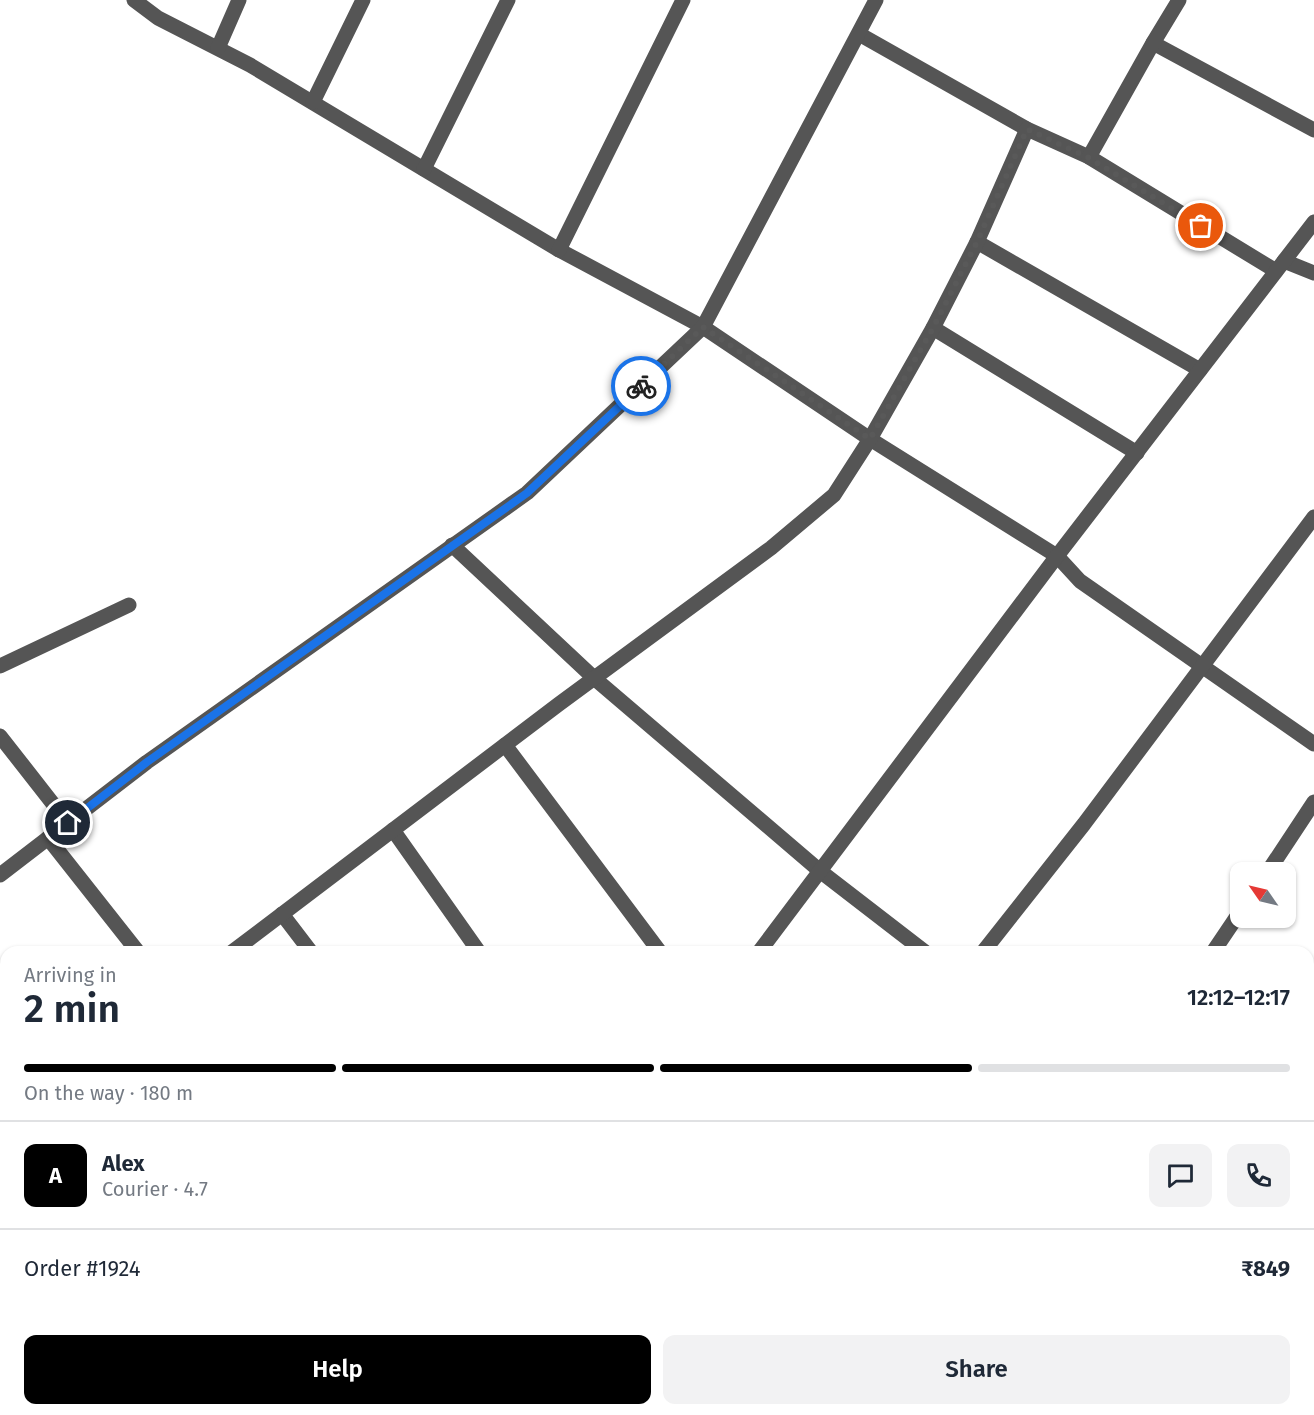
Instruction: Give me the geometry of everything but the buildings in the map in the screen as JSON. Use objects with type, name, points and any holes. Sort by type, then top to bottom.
[{"type":"street","points":[[134,0],[158,18],[218,48],[313,102],[559,250],[703,327],[870,439],[1057,556],[1080,581],[1314,744]]},
{"type":"street","points":[[218,48],[239,0]]},
{"type":"street","points":[[313,102],[363,0]]},
{"type":"street","points":[[424,169],[508,0]]},
{"type":"street","points":[[559,250],[683,0]]},
{"type":"street","points":[[0,875],[147,762],[527,493],[703,327],[876,0]]},
{"type":"street","points":[[1089,158],[1179,0]]},
{"type":"street","points":[[860,34],[1027,129],[1089,158],[1280,266],[1314,273]]},
{"type":"street","points":[[1153,43],[1314,130]]},
{"type":"street","points":[[240,946],[594,678],[771,548],[834,495],[870,439],[933,328],[977,242],[1027,129]]},
{"type":"street","points":[[764,946],[1057,556],[1314,222]]},
{"type":"street","points":[[977,242],[1200,370]]},
{"type":"street","points":[[933,328],[1137,453]]},
{"type":"street","points":[[988,946],[1084,824],[1314,517]]},
{"type":"street","points":[[452,545],[594,678],[820,871],[917,946]]},
{"type":"street","points":[[0,666],[129,605]]},
{"type":"street","points":[[0,736],[68,823]]},
{"type":"street","points":[[505,745],[656,946]]},
{"type":"street","points":[[1274,862],[1314,802]]},
{"type":"street","points":[[393,830],[475,946]]},
{"type":"street","points":[[48,838],[133,946]]},
{"type":"street","points":[[282,914],[306,946]]},
{"type":"street","points":[[1217,946],[1230,927]]},
{"type":"way so far","points":[[641,386],[703,327],[870,439],[933,328],[977,242],[1027,129],[1089,158],[1201,226]]},
{"type":"route","points":[[68,823],[147,762],[527,493],[641,386]]}]
